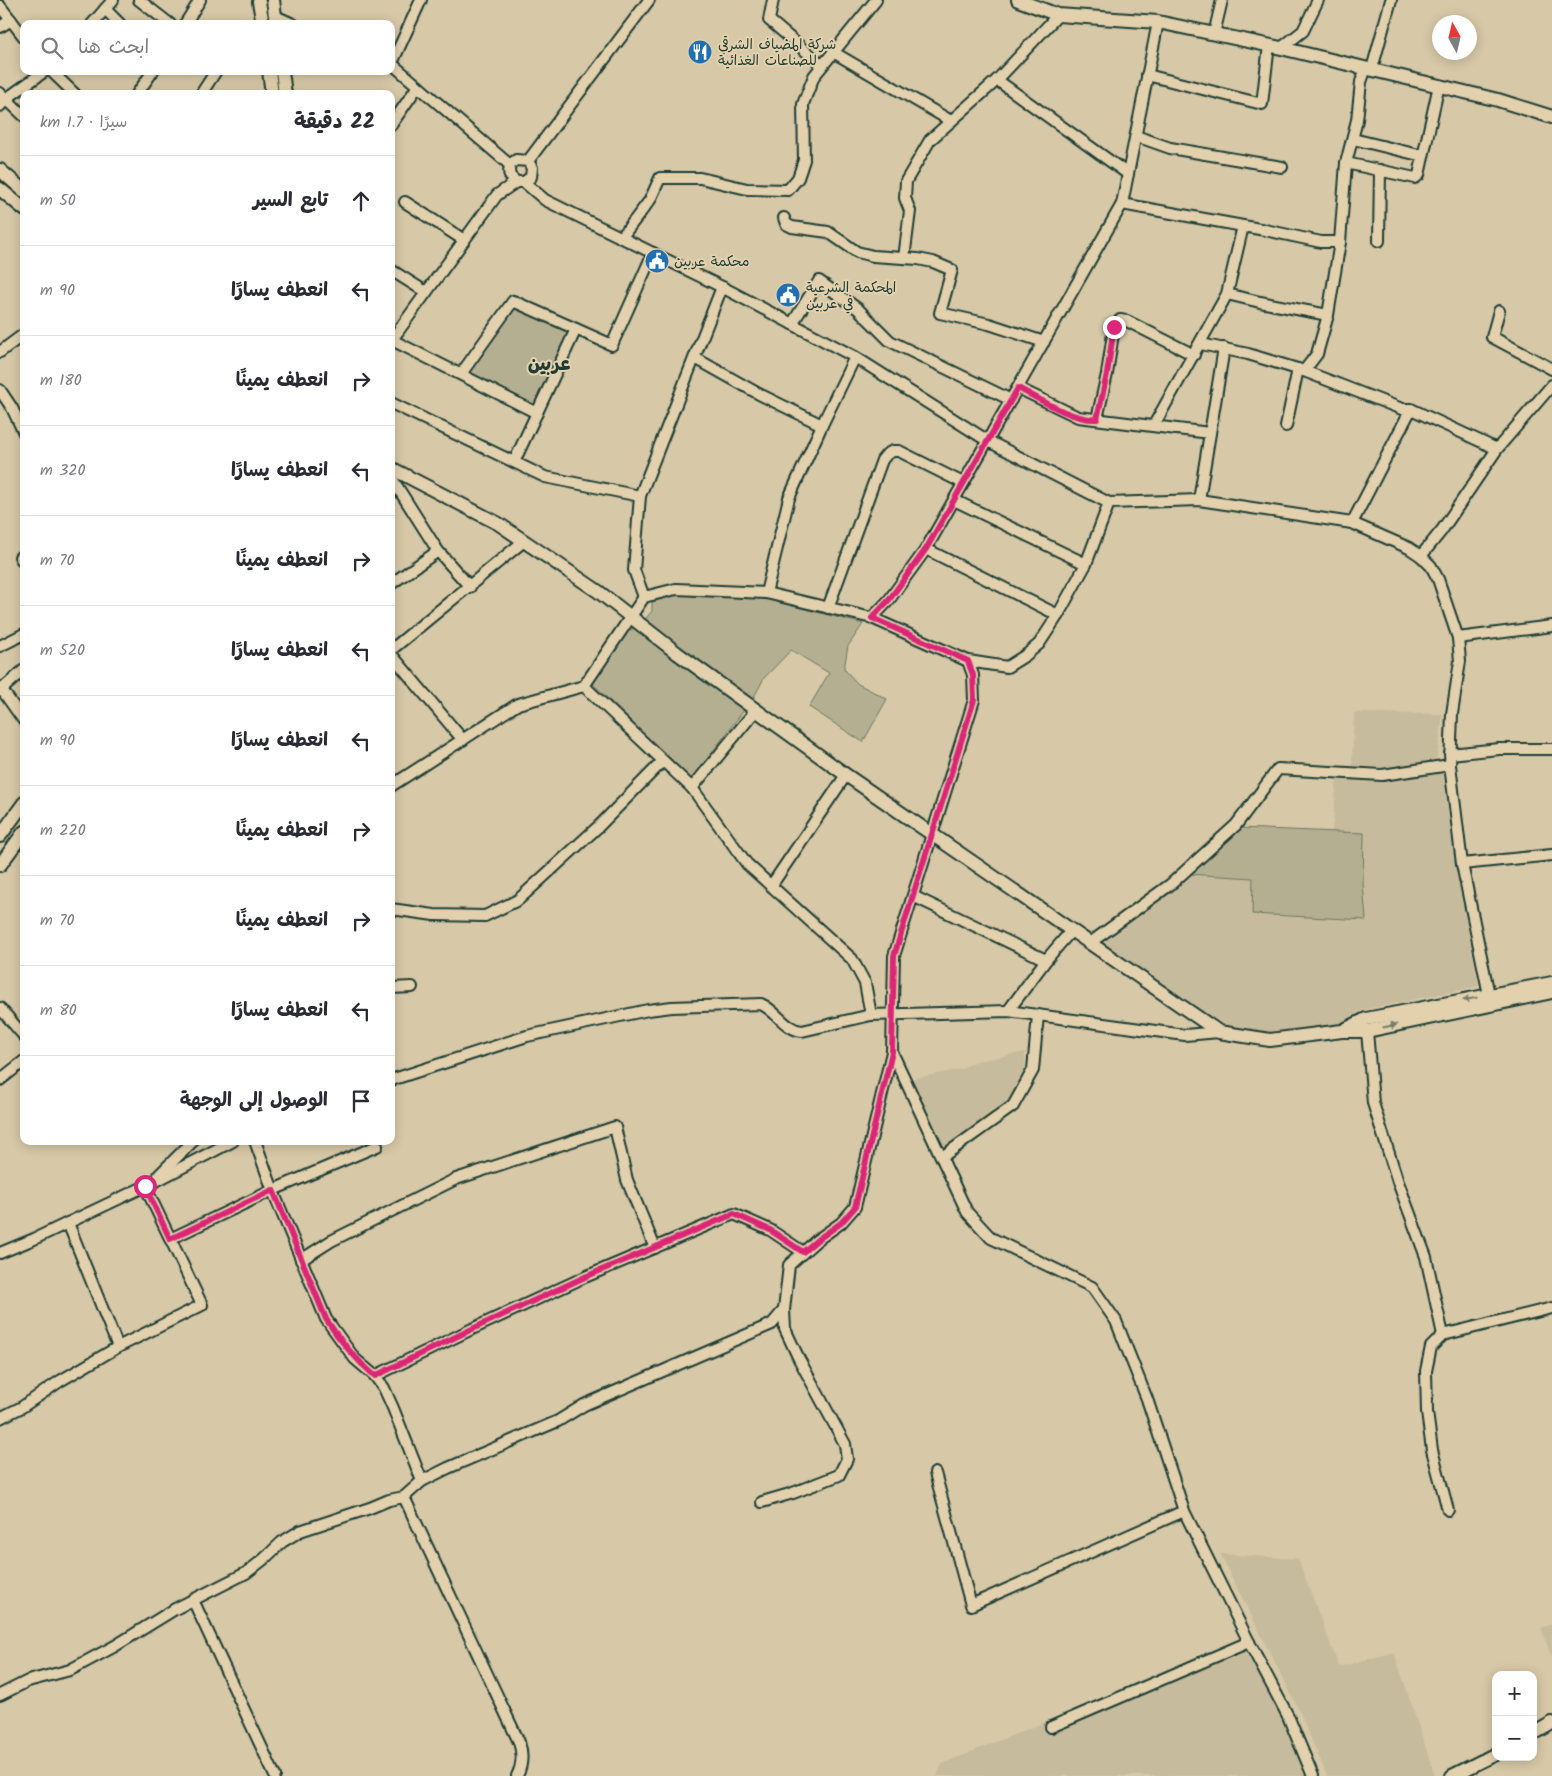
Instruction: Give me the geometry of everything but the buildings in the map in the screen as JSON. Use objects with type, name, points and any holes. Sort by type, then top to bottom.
[{"type":"main road","points":[[1018,0],[1058,15],[1158,22],[1275,47],[1439,85],[1498,100],[1552,117]]},
{"type":"main road","points":[[265,1],[275,20]]},
{"type":"main road","points":[[263,20],[265,1]]},
{"type":"main road","points":[[270,75],[271,90]]},
{"type":"main road","points":[[283,75],[284,90]]},
{"type":"main road","points":[[0,170],[20,188]]},
{"type":"main road","points":[[0,189],[20,206]]},
{"type":"main road","points":[[395,470],[499,524],[599,592],[630,617],[846,775],[1219,1032],[1270,1040],[1342,1031],[1367,1031],[1552,992]]},
{"type":"main road","points":[[0,836],[20,808]]},
{"type":"main road","points":[[0,865],[20,838]]},
{"type":"main road","points":[[1342,1031],[1366,1019],[1552,983]]},
{"type":"main road","points":[[1537,1732],[1552,1723]]},
{"type":"main road","points":[[1452,1776],[1492,1756]]},
{"type":"street","points":[[95,20],[113,0]]},
{"type":"street","points":[[139,0],[165,20]]},
{"type":"street","points":[[188,20],[200,0]]},
{"type":"street","points":[[395,55],[421,0]]},
{"type":"street","points":[[528,161],[649,0]]},
{"type":"street","points":[[772,0],[769,20],[822,65]]},
{"type":"street","points":[[621,238],[650,200],[660,178],[700,178],[747,189],[788,190],[798,178],[804,160],[803,104],[814,76],[876,0]]},
{"type":"street","points":[[1214,34],[1222,0]]},
{"type":"street","points":[[1147,75],[1262,104],[1275,47],[1303,31],[1318,0]]},
{"type":"street","points":[[1286,426],[1301,370],[1317,354],[1328,315],[1340,242],[1346,163],[1353,139],[1361,82],[1369,68],[1391,0]]},
{"type":"street","points":[[0,6],[20,32]]},
{"type":"street","points":[[105,9],[116,20]]},
{"type":"street","points":[[904,258],[910,211],[905,198],[906,181],[930,140],[996,80],[1058,15]]},
{"type":"street","points":[[0,27],[11,20]]},
{"type":"street","points":[[872,618],[889,600],[926,549],[1122,204],[1158,22]]},
{"type":"street","points":[[832,52],[951,120]]},
{"type":"street","points":[[395,66],[510,165]]},
{"type":"street","points":[[20,113],[2,99],[39,75]]},
{"type":"street","points":[[55,75],[71,90]]},
{"type":"street","points":[[140,90],[150,75]]},
{"type":"street","points":[[204,90],[213,75]]},
{"type":"street","points":[[996,80],[1128,174]]},
{"type":"street","points":[[1346,163],[1415,178],[1419,175],[1439,85]]},
{"type":"street","points":[[395,119],[418,86]]},
{"type":"street","points":[[1136,136],[1170,148],[1282,167]]},
{"type":"street","points":[[1353,139],[1423,156]]},
{"type":"street","points":[[528,161],[516,160],[510,165],[508,172],[510,176],[545,200],[722,287],[855,357],[988,440],[1109,503],[1199,500],[1352,523],[1409,548],[1421,556],[1431,566],[1438,580],[1458,638],[1460,660],[1452,714],[1450,760],[1462,864],[1489,995]]},
{"type":"street","points":[[395,336],[497,195],[520,182],[529,180],[532,168],[528,161]]},
{"type":"street","points":[[1379,241],[1380,170]]},
{"type":"street","points":[[405,202],[464,240]]},
{"type":"street","points":[[1122,204],[1321,242],[1340,242]]},
{"type":"street","points":[[784,218],[786,224],[792,227],[828,232],[857,252],[873,256],[933,262],[952,270],[940,313],[989,324],[1044,342]]},
{"type":"street","points":[[1154,425],[1201,344],[1227,294],[1242,226]]},
{"type":"street","points":[[462,374],[513,301],[612,344],[653,253]]},
{"type":"street","points":[[395,273],[426,292]]},
{"type":"street","points":[[792,324],[820,281],[858,309],[890,341],[1011,400]]},
{"type":"street","points":[[644,597],[634,570],[640,496],[722,287]]},
{"type":"street","points":[[1227,294],[1328,315]]},
{"type":"street","points":[[1499,311],[1492,337],[1552,370]]},
{"type":"street","points":[[1097,419],[1107,374],[1114,327],[1120,320],[1126,321],[1194,355]]},
{"type":"street","points":[[514,462],[576,329]]},
{"type":"street","points":[[1,350],[20,337]]},
{"type":"street","points":[[395,341],[537,413]]},
{"type":"street","points":[[1201,344],[1224,348],[1301,370],[1402,409],[1410,409],[1496,449]]},
{"type":"street","points":[[1199,500],[1224,348]]},
{"type":"street","points":[[766,593],[789,498],[855,357]]},
{"type":"street","points":[[695,358],[759,394],[822,425]]},
{"type":"street","points":[[1421,556],[1442,530],[1496,449],[1552,385]]},
{"type":"street","points":[[1018,388],[1078,417],[1210,432]]},
{"type":"street","points":[[0,390],[20,425]]},
{"type":"street","points":[[395,405],[545,477],[640,496]]},
{"type":"street","points":[[1352,523],[1410,409]]},
{"type":"street","points":[[828,608],[882,460],[887,454],[900,451],[963,483]]},
{"type":"street","points":[[395,483],[438,550],[470,587]]},
{"type":"street","points":[[954,500],[1086,564]]},
{"type":"street","points":[[395,783],[518,704],[584,686],[644,597],[676,589],[766,593],[872,618],[968,661],[1007,667],[1039,644],[1058,615],[1086,564],[1109,503]]},
{"type":"street","points":[[395,649],[524,541]]},
{"type":"street","points":[[926,549],[1058,615]]},
{"type":"street","points":[[395,581],[438,550]]},
{"type":"street","points":[[1458,638],[1552,626]]},
{"type":"street","points":[[0,646],[20,636]]},
{"type":"street","points":[[395,657],[463,740]]},
{"type":"street","points":[[762,1502],[793,1493],[839,1475],[847,1459],[845,1444],[784,1329],[789,1265],[817,1240],[841,1223],[855,1207],[892,1052],[894,956],[974,700],[973,675],[968,661]]},
{"type":"street","points":[[20,673],[1,690],[20,716]]},
{"type":"street","points":[[584,686],[692,788],[747,864],[852,960],[865,983],[871,1015]]},
{"type":"street","points":[[692,788],[756,710]]},
{"type":"street","points":[[1090,943],[1171,884],[1236,825],[1278,769],[1382,775],[1499,749],[1552,749]]},
{"type":"street","points":[[395,910],[434,915],[485,916],[518,900],[599,826],[664,761]]},
{"type":"street","points":[[771,886],[846,775]]},
{"type":"street","points":[[1462,864],[1552,855]]},
{"type":"street","points":[[913,896],[1046,960]]},
{"type":"street","points":[[1008,1010],[1071,931]]},
{"type":"street","points":[[395,988],[412,988]]},
{"type":"street","points":[[395,1079],[527,1036],[656,1009],[682,1006],[761,1004],[770,1008],[788,1026],[802,1031],[871,1015],[1008,1010],[1185,1035],[1219,1032]]},
{"type":"street","points":[[0,1008],[20,1031]]},
{"type":"street","points":[[942,1157],[1013,1106],[1033,1070],[1038,1015]]},
{"type":"street","points":[[1367,1031],[1372,1103],[1398,1182],[1426,1257],[1442,1335]]},
{"type":"street","points":[[892,1052],[967,1212],[991,1238],[1092,1287],[1116,1322],[1147,1399],[1184,1511],[1288,1716],[1314,1776]]},
{"type":"street","points":[[0,1080],[20,1064]]},
{"type":"street","points":[[301,1260],[331,1240],[456,1179],[615,1127],[627,1180],[655,1248]]},
{"type":"street","points":[[148,1184],[189,1145]]},
{"type":"street","points":[[0,1252],[68,1223],[225,1145]]},
{"type":"street","points":[[256,1145],[326,1319],[338,1338],[356,1360],[375,1376],[384,1388],[422,1481]]},
{"type":"street","points":[[170,1239],[273,1190],[377,1146]]},
{"type":"street","points":[[0,1418],[22,1407],[60,1381],[118,1348],[202,1304],[170,1239],[148,1184]]},
{"type":"street","points":[[375,1376],[585,1277],[734,1214],[770,1230],[803,1252]]},
{"type":"street","points":[[68,1223],[118,1348]]},
{"type":"street","points":[[1448,1510],[1432,1450],[1427,1412],[1426,1371],[1431,1347],[1442,1335],[1552,1308]]},
{"type":"street","points":[[0,1695],[28,1681],[70,1670],[115,1646],[193,1600],[246,1573],[264,1560],[282,1542],[300,1531],[389,1500],[404,1497],[422,1481],[448,1468],[558,1421],[584,1405],[772,1324],[784,1310]]},
{"type":"street","points":[[934,1473],[971,1605],[1184,1511]]},
{"type":"street","points":[[404,1497],[519,1742],[522,1759],[517,1776]]},
{"type":"street","points":[[193,1600],[275,1776]]},
{"type":"street","points":[[1052,1727],[1249,1642]]},
{"type":"shaded area","points":[[514,305],[572,330],[535,408],[467,373]]},
{"type":"shaded area","points":[[677,594],[766,599],[863,624],[848,646],[844,669],[858,684],[887,699],[863,742],[809,707],[829,673],[791,650],[764,678],[754,697],[691,780],[593,684],[624,632],[639,627],[652,611],[652,602]]},
{"type":"shaded area","points":[[1354,713],[1443,714],[1436,763],[1397,767],[1352,767]]},
{"type":"shaded area","points":[[1443,772],[1456,871],[1479,986],[1363,1010],[1340,1023],[1272,1032],[1224,1026],[1103,943],[1173,890],[1188,874],[1253,878],[1252,914],[1366,920],[1363,884],[1364,834],[1332,832],[1337,777],[1381,780]]},
{"type":"shaded area","points":[[1238,828],[1364,833],[1363,884],[1366,920],[1252,914],[1253,878],[1188,874]]},
{"type":"shaded area","points":[[1025,1052],[1025,1078],[1007,1106],[945,1153],[911,1079],[962,1069],[973,1062]]},
{"type":"shaded area","points":[[1220,1554],[1298,1559],[1339,1667],[1394,1652],[1435,1776],[1327,1776],[1299,1710]]},
{"type":"shaded area","points":[[1552,1624],[1552,1658],[1541,1628]]},
{"type":"shaded area","points":[[1239,1643],[1285,1717],[1311,1776],[937,1776],[942,1764]]},
{"type":"place","name":"شركة المضياف الشرقي للصناعات الغذائية","points":[[700,52]]},
{"type":"place","name":"محكمة عربين","points":[[657,261]]},
{"type":"place","name":"المحكمة الشرعية في عربين","points":[[788,295]]},
{"type":"district","name":"عربين","points":[[549,363]]},
{"type":"route","points":[[145,1186],[170,1239],[273,1190],[326,1319],[338,1338],[356,1360],[375,1376],[585,1277],[734,1214],[770,1230],[803,1252],[841,1223],[855,1207],[892,1052],[894,956],[974,700],[973,675],[968,661],[872,618],[889,600],[926,549],[1018,388],[1078,417],[1097,419],[1107,374],[1114,327]]}]
